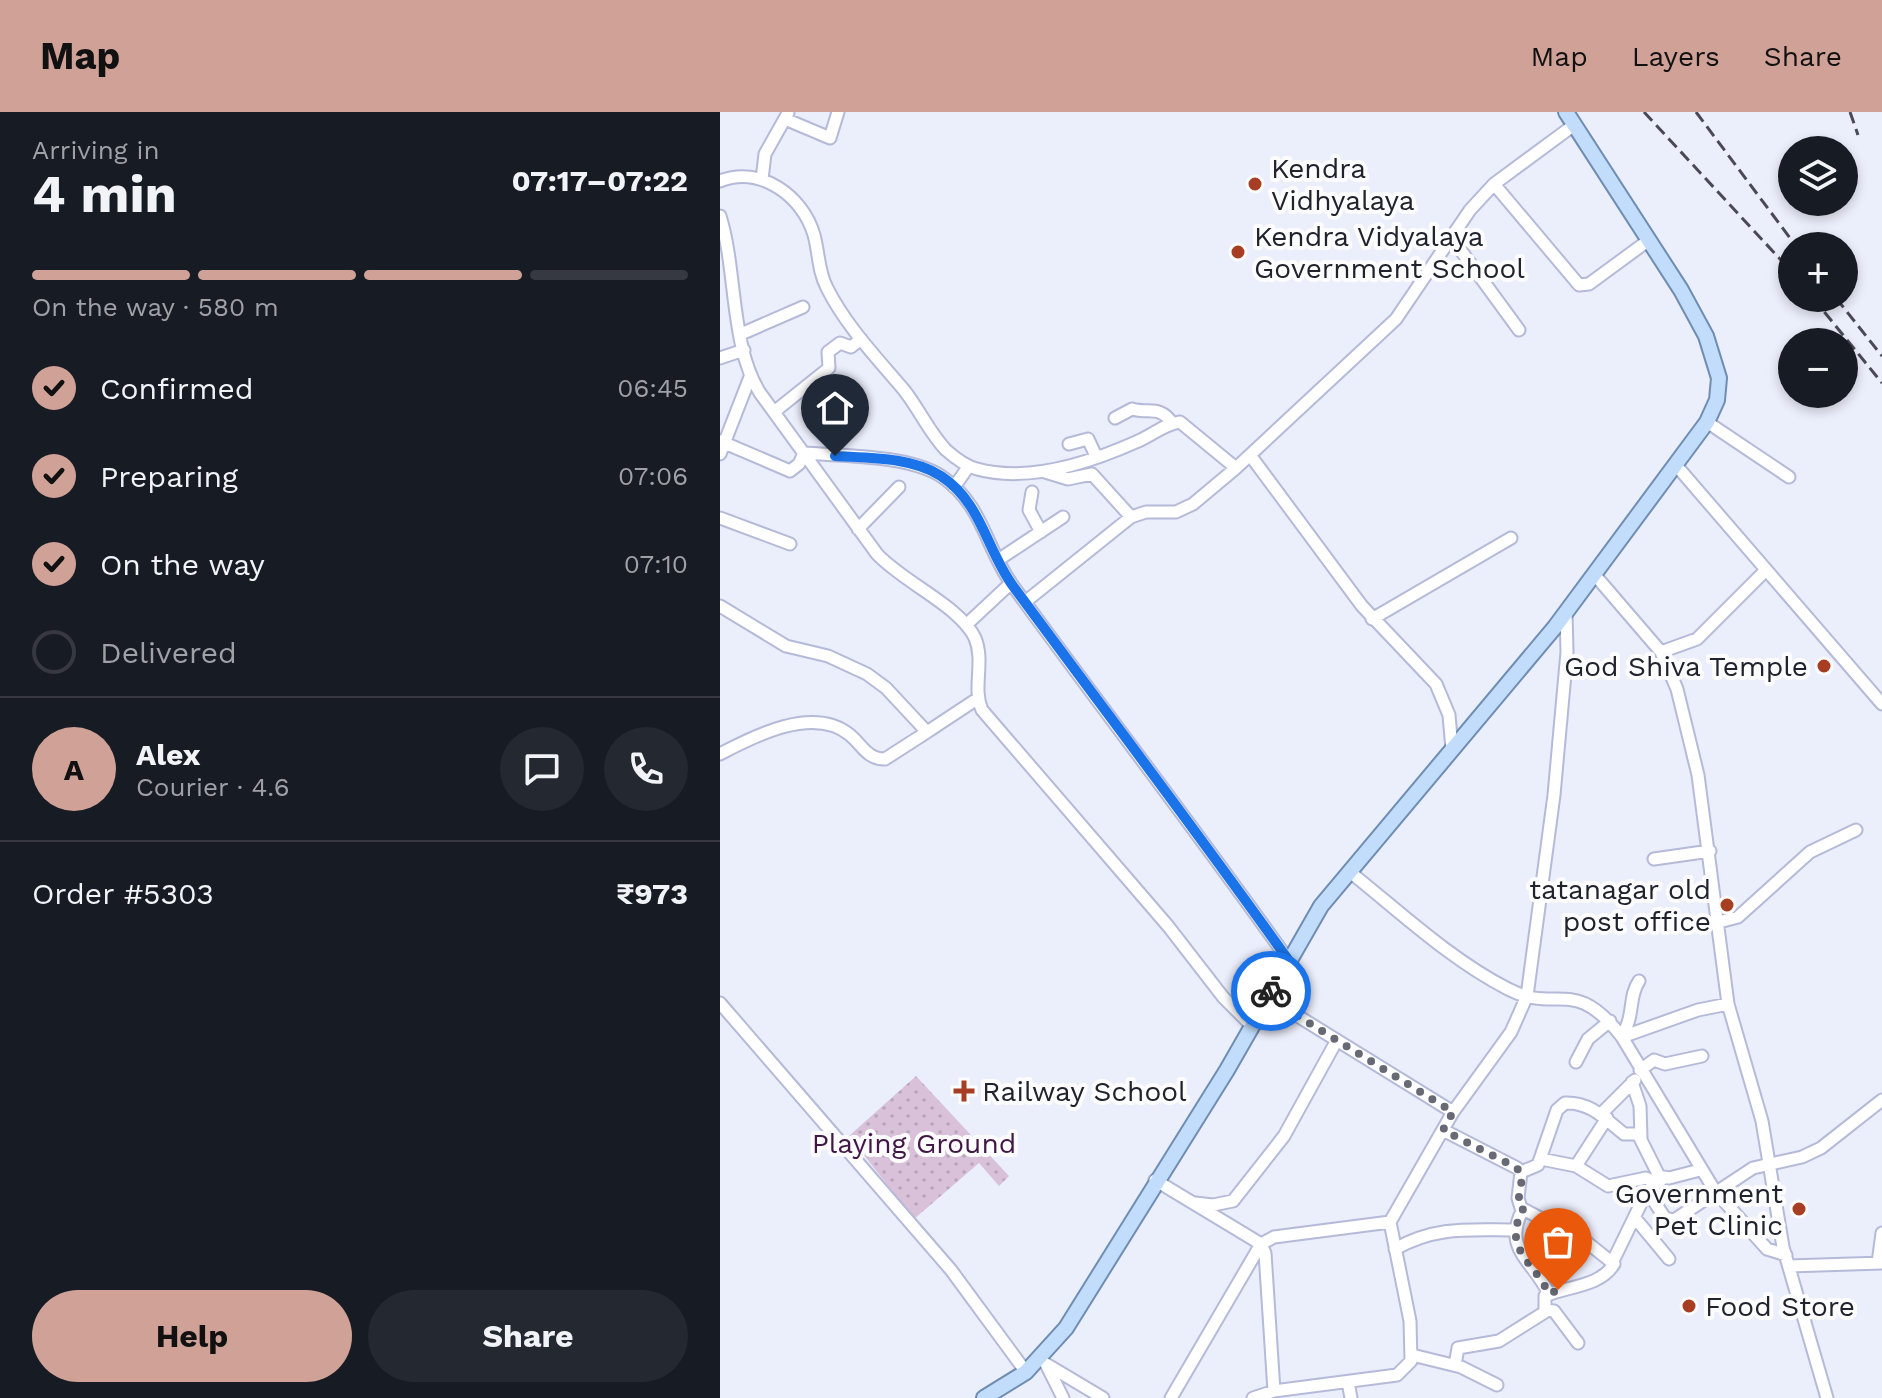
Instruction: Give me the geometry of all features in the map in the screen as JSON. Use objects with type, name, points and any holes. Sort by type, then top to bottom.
[{"type":"main road","points":[[984,1398],[1044,1360],[1080,1308],[1155,1180],[1252,1026],[1321,906],[1566,611],[1707,422],[1717,400],[1719,378],[1714,356],[1681,290],[1570,118]]},
{"type":"street","points":[[762,179],[765,154],[787,115],[830,138],[838,112]]},
{"type":"street","points":[[1025,602],[1131,517],[1146,512],[1176,512],[1193,504],[1236,468],[1396,319],[1451,237],[1494,184],[1570,118]]},
{"type":"street","points":[[720,181],[744,176],[762,179],[790,196],[814,234],[826,286],[861,339],[905,392],[933,435],[969,466],[993,472],[1043,472],[1068,479],[1092,474],[1131,517]]},
{"type":"street","points":[[1494,184],[1579,285],[1589,284],[1649,240]]},
{"type":"street","points":[[720,216],[750,377],[858,529],[896,574],[948,607],[966,625],[980,656],[977,699],[982,710],[1168,926],[1223,997],[1252,1026]]},
{"type":"street","points":[[1451,237],[1519,330]]},
{"type":"street","points":[[741,334],[803,307]]},
{"type":"street","points":[[774,412],[829,368],[828,352],[831,347],[840,343],[851,347],[861,339]]},
{"type":"street","points":[[720,358],[744,350]]},
{"type":"street","points":[[750,377],[721,446],[790,471],[799,464],[804,453]]},
{"type":"street","points":[[1115,418],[1132,409],[1144,412],[1157,410],[1165,413],[1172,423]]},
{"type":"street","points":[[1707,422],[1789,477]]},
{"type":"street","points":[[1043,472],[1135,443],[1172,423],[1188,424],[1236,468]]},
{"type":"street","points":[[1069,444],[1088,439],[1096,456]]},
{"type":"street","points":[[804,453],[912,465],[940,475],[954,487],[984,524],[1011,583],[1165,787],[1289,961]]},
{"type":"street","points":[[1250,455],[1372,619],[1436,684],[1449,715],[1452,749]]},
{"type":"street","points":[[1675,464],[1882,704]]},
{"type":"street","points":[[954,487],[969,466]]},
{"type":"street","points":[[858,529],[899,487]]},
{"type":"street","points":[[1032,492],[1029,510],[1041,532]]},
{"type":"street","points":[[998,560],[1063,517]]},
{"type":"street","points":[[720,518],[790,544]]},
{"type":"street","points":[[1372,619],[1511,538]]},
{"type":"street","points":[[1661,652],[1697,639],[1765,571]]},
{"type":"street","points":[[1594,574],[1661,652],[1677,689],[1688,728],[1710,851],[1728,1004],[1762,1121],[1788,1261],[1827,1398]]},
{"type":"street","points":[[966,625],[1011,583]]},
{"type":"street","points":[[720,606],[786,646],[828,656],[867,674],[886,688],[927,732]]},
{"type":"street","points":[[1253,1398],[1397,1375],[1405,1370],[1412,1355],[1410,1321],[1390,1222],[1453,1112],[1492,1063],[1527,996],[1554,795],[1567,652],[1566,611]]},
{"type":"street","points":[[720,754],[771,730],[798,724],[839,729],[867,754],[885,759],[977,699]]},
{"type":"street","points":[[1719,922],[1738,917],[1810,852],[1856,830]]},
{"type":"street","points":[[1654,859],[1710,851]]},
{"type":"street","points":[[1350,872],[1459,958],[1510,990],[1527,996],[1579,1000],[1610,1021],[1700,1170],[1767,1249],[1788,1261],[1880,1263],[1882,1233]]},
{"type":"street","points":[[1622,1037],[1632,1016],[1633,992],[1639,981]]},
{"type":"street","points":[[1267,997],[1453,1112]]},
{"type":"street","points":[[720,1003],[951,1270],[1026,1372]]},
{"type":"street","points":[[1622,1037],[1688,1013],[1728,1004]]},
{"type":"street","points":[[1576,1062],[1588,1039],[1610,1021]]},
{"type":"street","points":[[1190,1203],[1213,1205],[1233,1201],[1284,1136],[1337,1040]]},
{"type":"street","points":[[1576,1166],[1604,1116],[1654,1060],[1665,1064],[1702,1056]]},
{"type":"street","points":[[1632,1082],[1640,1106],[1641,1138],[1655,1171],[1655,1183],[1665,1218],[1671,1221],[1715,1191],[1768,1162],[1802,1157],[1821,1148],[1882,1101]]},
{"type":"street","points":[[1443,1130],[1521,1172],[1533,1169],[1541,1159],[1560,1105],[1571,1102],[1604,1116],[1622,1132],[1635,1132],[1641,1138]]},
{"type":"street","points":[[1541,1159],[1576,1166],[1608,1186],[1642,1178],[1655,1183],[1700,1170]]},
{"type":"street","points":[[1521,1172],[1518,1203],[1523,1209],[1589,1244],[1613,1261]]},
{"type":"street","points":[[1155,1180],[1261,1244],[1265,1253],[1279,1393]]},
{"type":"street","points":[[1546,1310],[1543,1299],[1549,1294],[1574,1290],[1612,1267],[1655,1183]]},
{"type":"street","points":[[1523,1209],[1514,1230],[1515,1241],[1549,1294]]},
{"type":"street","points":[[1635,1218],[1669,1259]]},
{"type":"street","points":[[1171,1398],[1261,1244],[1274,1237],[1390,1222]]},
{"type":"street","points":[[1395,1249],[1434,1231],[1514,1230]]},
{"type":"street","points":[[1455,1365],[1458,1348],[1499,1341],[1546,1310],[1554,1311],[1578,1343]]},
{"type":"street","points":[[1412,1355],[1455,1365],[1497,1385]]},
{"type":"street","points":[[1044,1360],[1063,1398]]},
{"type":"street","points":[[1044,1360],[1103,1398]]},
{"type":"street","points":[[1348,1382],[1351,1398]]},
{"type":"green space","name":"Playing Ground","points":[[916,1076],[1009,1176],[999,1186],[979,1163],[914,1219],[849,1136]]},
{"type":"railway","points":[[1644,112],[1778,257]]},
{"type":"railway","points":[[1696,112],[1786,232]]},
{"type":"railway","points":[[1850,112],[1858,135]]},
{"type":"railway","points":[[1824,312],[1882,383]]},
{"type":"railway","points":[[1847,312],[1882,356]]},
{"type":"way so far","points":[[1271,991],[1267,997],[1453,1112],[1443,1130],[1521,1172],[1518,1203],[1523,1209],[1513,1233],[1515,1241],[1549,1294],[1558,1290]]},
{"type":"place","name":"Kendra Vidhyalaya","points":[[1255,184]]},
{"type":"place","name":"Kendra Vidyalaya Government School","points":[[1238,252]]},
{"type":"place","name":"God Shiva Temple","points":[[1824,666]]},
{"type":"place","name":"tatanagar old post office","points":[[1727,905]]},
{"type":"place","name":"Railway School","points":[[964,1091]]},
{"type":"place","name":"Government Pet Clinic","points":[[1799,1209]]},
{"type":"place","name":"Food Store","points":[[1689,1306]]},
{"type":"route","points":[[835,456],[927,469],[950,483],[975,511],[984,524],[1003,572],[1165,787],[1289,961],[1271,991]]}]
